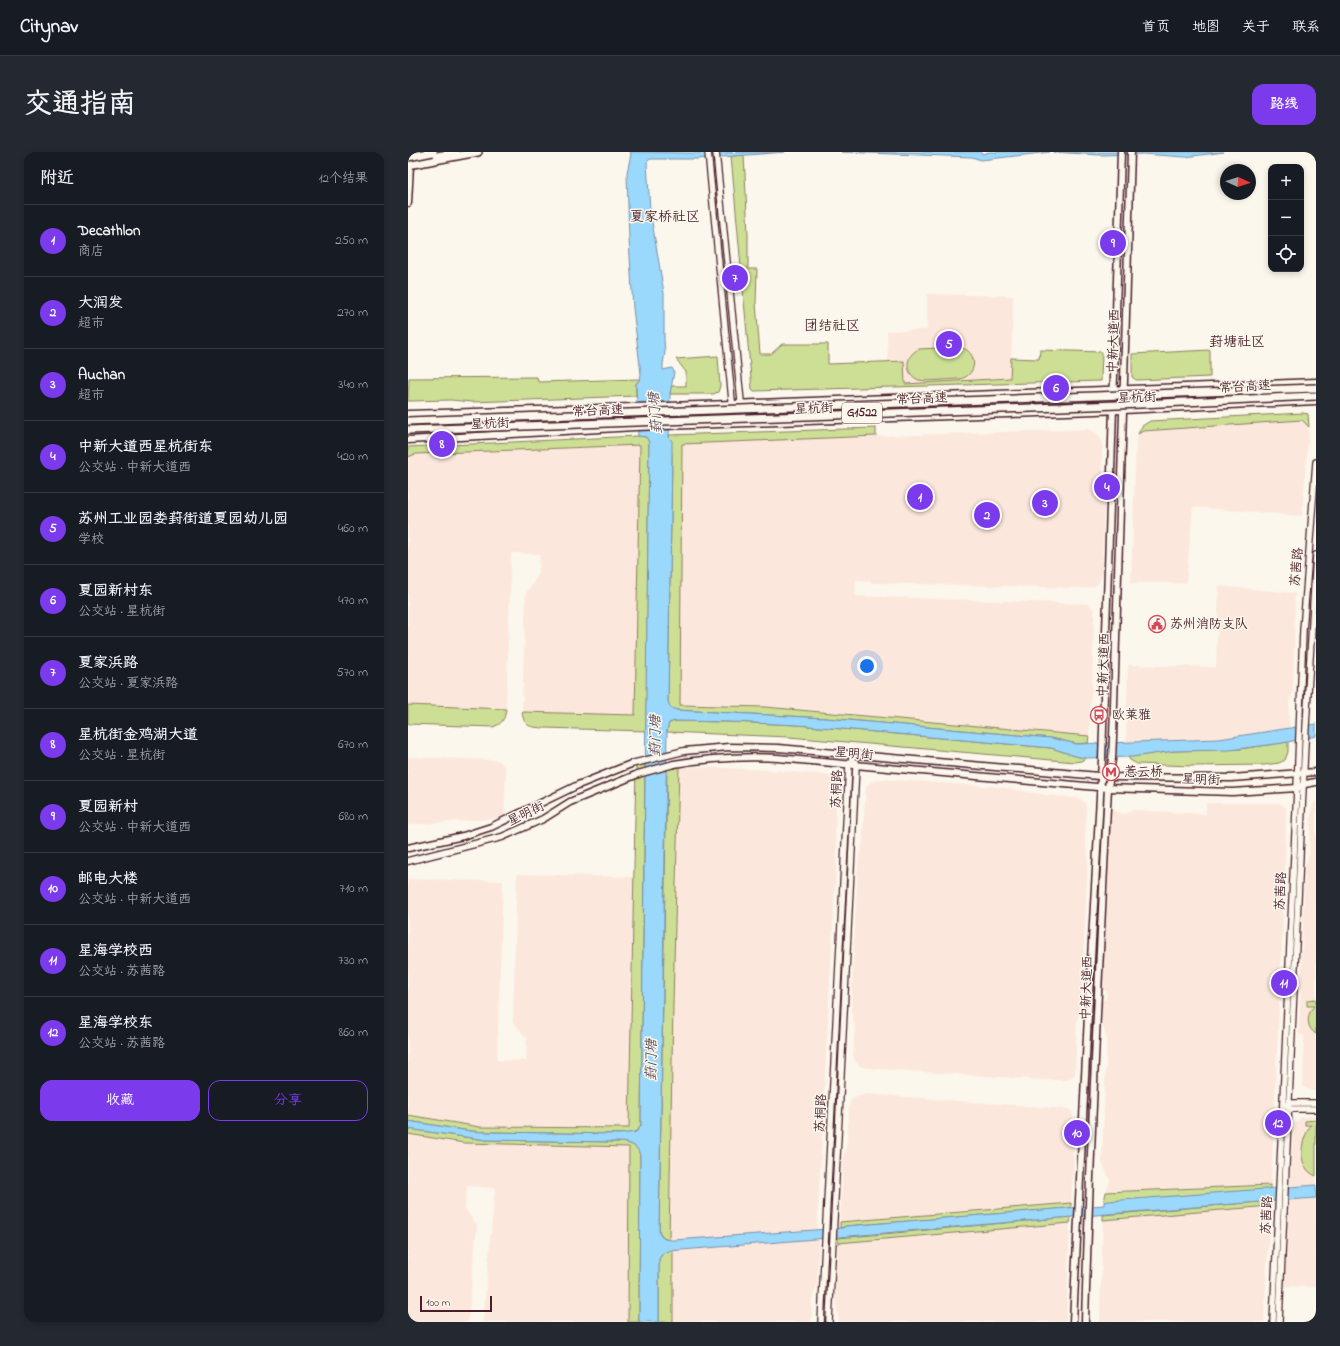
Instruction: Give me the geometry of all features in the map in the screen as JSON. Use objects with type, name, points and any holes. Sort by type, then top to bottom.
[{"type":"highway","points":[[409,162],[433,152]]},
{"type":"highway","points":[[409,162],[478,152]]},
{"type":"highway","name":"常台高速","points":[[408,421],[1316,388]]},
{"type":"highway","name":"常台高速","points":[[408,430],[1111,405],[1316,396]]},
{"type":"main road","points":[[408,203],[409,152]]},
{"type":"main road","points":[[409,162],[421,155],[456,152]]},
{"type":"main road","points":[[708,152],[734,423]]},
{"type":"main road","points":[[716,152],[744,423]]},
{"type":"main road","name":"中新大道西","points":[[1073,1322],[1102,776],[1121,153]]},
{"type":"main road","name":"中新大道西","points":[[1085,1322],[1088,1203],[1108,788],[1112,760],[1113,737],[1131,153]]},
{"type":"main road","points":[[1121,164],[1130,164]]},
{"type":"main road","points":[[721,294],[730,293]]},
{"type":"main road","name":"星杭街","points":[[408,414],[632,408],[1114,391],[1316,382]]},
{"type":"main road","points":[[1113,410],[1123,399],[1202,397],[1212,386]]},
{"type":"main road","points":[[1037,413],[1053,402],[1114,400],[1124,390]]},
{"type":"main road","name":"星杭街","points":[[408,440],[635,427],[1123,410],[1316,401]]},
{"type":"main road","name":"苏茜路","points":[[1273,1322],[1303,630],[1316,462]]},
{"type":"main road","name":"苏茜路","points":[[1279,1322],[1316,554]]},
{"type":"main road","name":"星明街","points":[[408,848],[463,836],[491,827],[578,785],[631,764],[684,752],[729,747],[756,746],[1110,777],[1231,778],[1305,774],[1316,772]]},
{"type":"main road","name":"苏桐路","points":[[829,1322],[827,1209],[849,765],[854,754]]},
{"type":"main road","name":"苏桐路","points":[[821,1322],[834,1210],[856,766],[854,754]]},
{"type":"main road","name":"星明街","points":[[408,861],[502,838],[543,819],[570,802],[638,774],[674,764],[727,758],[751,757],[1101,788],[1232,792],[1297,788],[1304,784],[1316,782]]},
{"type":"main road","points":[[1283,1106],[1316,1103]]},
{"type":"main road","points":[[1289,1106],[1316,1109]]},
{"type":"shaded area","points":[[927,294],[1013,296],[1011,378],[905,384],[904,361],[888,361],[887,331],[927,330]]},
{"type":"shaded area","points":[[1302,420],[1309,427],[1302,516],[1193,507],[1186,583],[1131,583],[1136,442],[1138,434],[1143,431]]},
{"type":"shaded area","points":[[1088,429],[1095,432],[1100,437],[1102,445],[1102,467],[1105,477],[1102,570],[1101,578],[1098,584],[1092,587],[1084,588],[872,583],[871,581],[856,580],[855,596],[1089,604],[1094,610],[1094,616],[1089,736],[765,707],[680,705],[682,443]]},
{"type":"shaded area","points":[[640,445],[635,716],[522,712],[526,593],[539,574],[540,554],[511,553],[506,709],[408,705],[408,456],[416,454]]},
{"type":"shaded area","points":[[1219,586],[1295,593],[1293,692],[1289,703],[1289,729],[1219,739],[1126,743],[1128,665],[1216,667]]},
{"type":"shaded area","points":[[408,757],[499,761],[505,767],[506,774],[504,818],[408,825]]},
{"type":"shaded area","points":[[679,766],[769,770],[828,775],[836,782],[835,835],[837,846],[817,1230],[669,1240]]},
{"type":"shaded area","points":[[881,779],[1000,787],[1045,795],[1076,798],[1085,803],[1085,839],[1088,857],[1081,1001],[1077,1022],[1075,1073],[1072,1078],[1067,1080],[1043,1080],[866,1068],[860,1066],[855,1061],[853,1055],[855,1025],[851,1010],[858,863],[862,847],[866,788],[867,785],[873,781]]},
{"type":"shaded area","points":[[1316,800],[1316,1091],[1312,1091],[1303,1086],[1304,1036],[1299,1034],[1305,867],[1309,855],[1311,812]]},
{"type":"shaded area","points":[[1206,803],[1278,803],[1286,808],[1285,869],[1271,1185],[1106,1192],[1110,1180],[1102,1162],[1107,1038],[1102,1024],[1102,1001],[1106,999],[1107,991],[1100,990],[1108,815],[1113,809],[1118,813],[1126,814],[1131,810],[1206,814]]},
{"type":"shaded area","points":[[517,874],[635,877],[629,1128],[480,1127],[408,1115],[408,879],[503,881],[497,1060],[526,1061],[527,1038],[513,1022]]},
{"type":"shaded area","points":[[867,1094],[1068,1109],[1072,1112],[1073,1116],[1072,1149],[1074,1159],[1071,1203],[840,1222],[843,1162],[847,1144],[850,1102],[855,1097]]},
{"type":"shaded area","points":[[1316,1115],[1316,1287],[1285,1286],[1293,1132],[1295,1124],[1300,1118]]},
{"type":"shaded area","points":[[408,1134],[464,1143],[629,1147],[628,1322],[483,1322],[495,1188],[467,1186],[465,1209],[477,1225],[468,1322],[408,1322]]},
{"type":"shaded area","points":[[1270,1206],[1264,1322],[1100,1322],[1103,1220]]},
{"type":"shaded area","points":[[1070,1223],[1066,1322],[839,1322],[835,1297],[838,1243]]},
{"type":"shaded area","points":[[819,1239],[817,1285],[812,1299],[811,1322],[673,1322],[673,1251]]},
{"type":"green space","points":[[744,155],[748,234],[748,269],[757,269],[756,303],[760,354],[771,354],[782,344],[828,344],[828,364],[904,361],[905,384],[1010,378],[1011,358],[1039,359],[1040,350],[1102,352],[1101,381],[754,391],[752,389],[731,156]]},
{"type":"green space","points":[[958,347],[969,352],[974,362],[971,373],[966,377],[960,379],[923,381],[912,376],[909,371],[909,358],[919,349]]},
{"type":"green space","points":[[1210,350],[1210,377],[1136,380],[1132,377],[1132,354]]},
{"type":"green space","points":[[718,356],[720,386],[718,392],[713,394],[670,394],[671,386],[686,386],[686,372],[676,359]]},
{"type":"green space","points":[[537,377],[538,382],[640,379],[636,384],[636,396],[472,402],[451,400],[408,401],[409,378]]},
{"type":"green space","points":[[1303,413],[1308,414],[1309,427],[1302,420],[1143,431],[1138,434],[1142,426],[1150,421]]},
{"type":"green space","points":[[876,428],[876,436],[682,444],[680,705],[765,707],[1089,736],[1088,743],[1077,744],[1051,738],[825,718],[676,710],[670,707],[668,701],[672,456],[669,435]]},
{"type":"green space","points":[[638,436],[646,437],[649,442],[646,731],[544,728],[528,725],[524,721],[522,712],[635,715],[640,445],[416,454],[408,457],[408,447]]},
{"type":"green space","points":[[408,705],[506,709],[505,716],[502,721],[493,727],[408,724]]},
{"type":"green space","points":[[675,721],[798,725],[1051,748],[1086,758],[1075,762],[789,737],[667,732],[668,725]]},
{"type":"green space","points":[[1288,742],[1288,752],[1285,760],[1279,763],[1264,765],[1192,766],[1137,764],[1128,757],[1174,751],[1240,749]]},
{"type":"green space","points":[[636,764],[645,764],[640,1127],[636,1131],[620,1134],[487,1132],[470,1131],[408,1121],[408,1115],[480,1127],[629,1128]]},
{"type":"green space","points":[[667,766],[679,766],[669,1240],[663,1238],[659,1232]]},
{"type":"green space","points":[[1316,999],[1316,1034],[1310,1028],[1308,1020],[1314,1006],[1307,1006],[1307,1000]]},
{"type":"green space","points":[[1316,1120],[1316,1176],[1309,1172],[1305,1166],[1302,1152],[1307,1131],[1311,1125],[1305,1125],[1305,1121]]},
{"type":"green space","points":[[408,1129],[486,1140],[618,1142],[631,1144],[634,1146],[639,1152],[640,1157],[639,1322],[628,1322],[629,1147],[464,1143],[408,1134]]},
{"type":"green space","points":[[1270,1185],[1270,1189],[1104,1202],[1106,1192]]},
{"type":"green space","points":[[1270,1201],[1270,1206],[1103,1220],[1103,1215]]},
{"type":"green space","points":[[1071,1203],[1071,1208],[846,1226],[840,1228],[840,1222]]},
{"type":"green space","points":[[1071,1217],[1070,1223],[838,1243],[838,1238]]},
{"type":"green space","points":[[673,1251],[673,1322],[659,1322],[659,1259],[664,1252]]},
{"type":"water","name":"葑门塘","points":[[630,152],[785,152],[697,159],[650,159],[647,163],[650,210],[664,293],[665,352],[663,370],[672,368],[674,372],[670,394],[669,437],[672,441],[668,701],[670,707],[676,710],[825,718],[1051,738],[1077,744],[1219,739],[1316,724],[1316,736],[1283,743],[1230,750],[1174,751],[1132,757],[1086,758],[1051,748],[798,725],[675,721],[669,723],[667,730],[659,1232],[661,1237],[674,1240],[842,1228],[846,1226],[1104,1205],[1104,1202],[1109,1201],[1316,1185],[1316,1198],[1154,1210],[669,1251],[663,1253],[659,1259],[659,1322],[639,1322],[640,1157],[639,1152],[634,1146],[627,1143],[618,1142],[486,1140],[408,1129],[408,1121],[470,1131],[487,1132],[620,1134],[636,1132],[641,1126],[649,442],[646,437],[638,436],[636,384],[640,379],[641,374],[633,308],[629,239],[627,173],[631,154]]},
{"type":"water","points":[[841,152],[979,152],[983,154],[989,152],[1050,152],[981,160],[972,157]]},
{"type":"water","points":[[1053,152],[1224,152],[1185,157],[1143,154],[1100,155]]},
{"type":"place","name":"夏园新村","points":[[1113,243]]},
{"type":"place","name":"夏家浜路","points":[[735,278]]},
{"type":"place","name":"苏州工业园娄葑街道夏园幼儿园","points":[[949,344]]},
{"type":"place","name":"夏园新村东","points":[[1056,388]]},
{"type":"place","name":"星杭街金鸡湖大道","points":[[442,444]]},
{"type":"place","name":"中新大道西星杭街东","points":[[1107,487]]},
{"type":"place","name":"Decathlon","points":[[920,497]]},
{"type":"place","name":"Auchan","points":[[1045,503]]},
{"type":"place","name":"大润发","points":[[987,515]]},
{"type":"place","name":"苏州消防支队","points":[[1157,624]]},
{"type":"place","name":"欧莱雅","points":[[1099,715]]},
{"type":"place","name":"惹云桥","points":[[1111,772]]},
{"type":"place","name":"星海学校西","points":[[1284,983]]},
{"type":"place","name":"星海学校东","points":[[1278,1123]]},
{"type":"place","name":"邮电大楼","points":[[1077,1133]]},
{"type":"district","name":"夏家桥社区","points":[[665,217]]},
{"type":"district","name":"团结社区","points":[[832,326]]},
{"type":"district","name":"葑塘社区","points":[[1237,342]]}]
